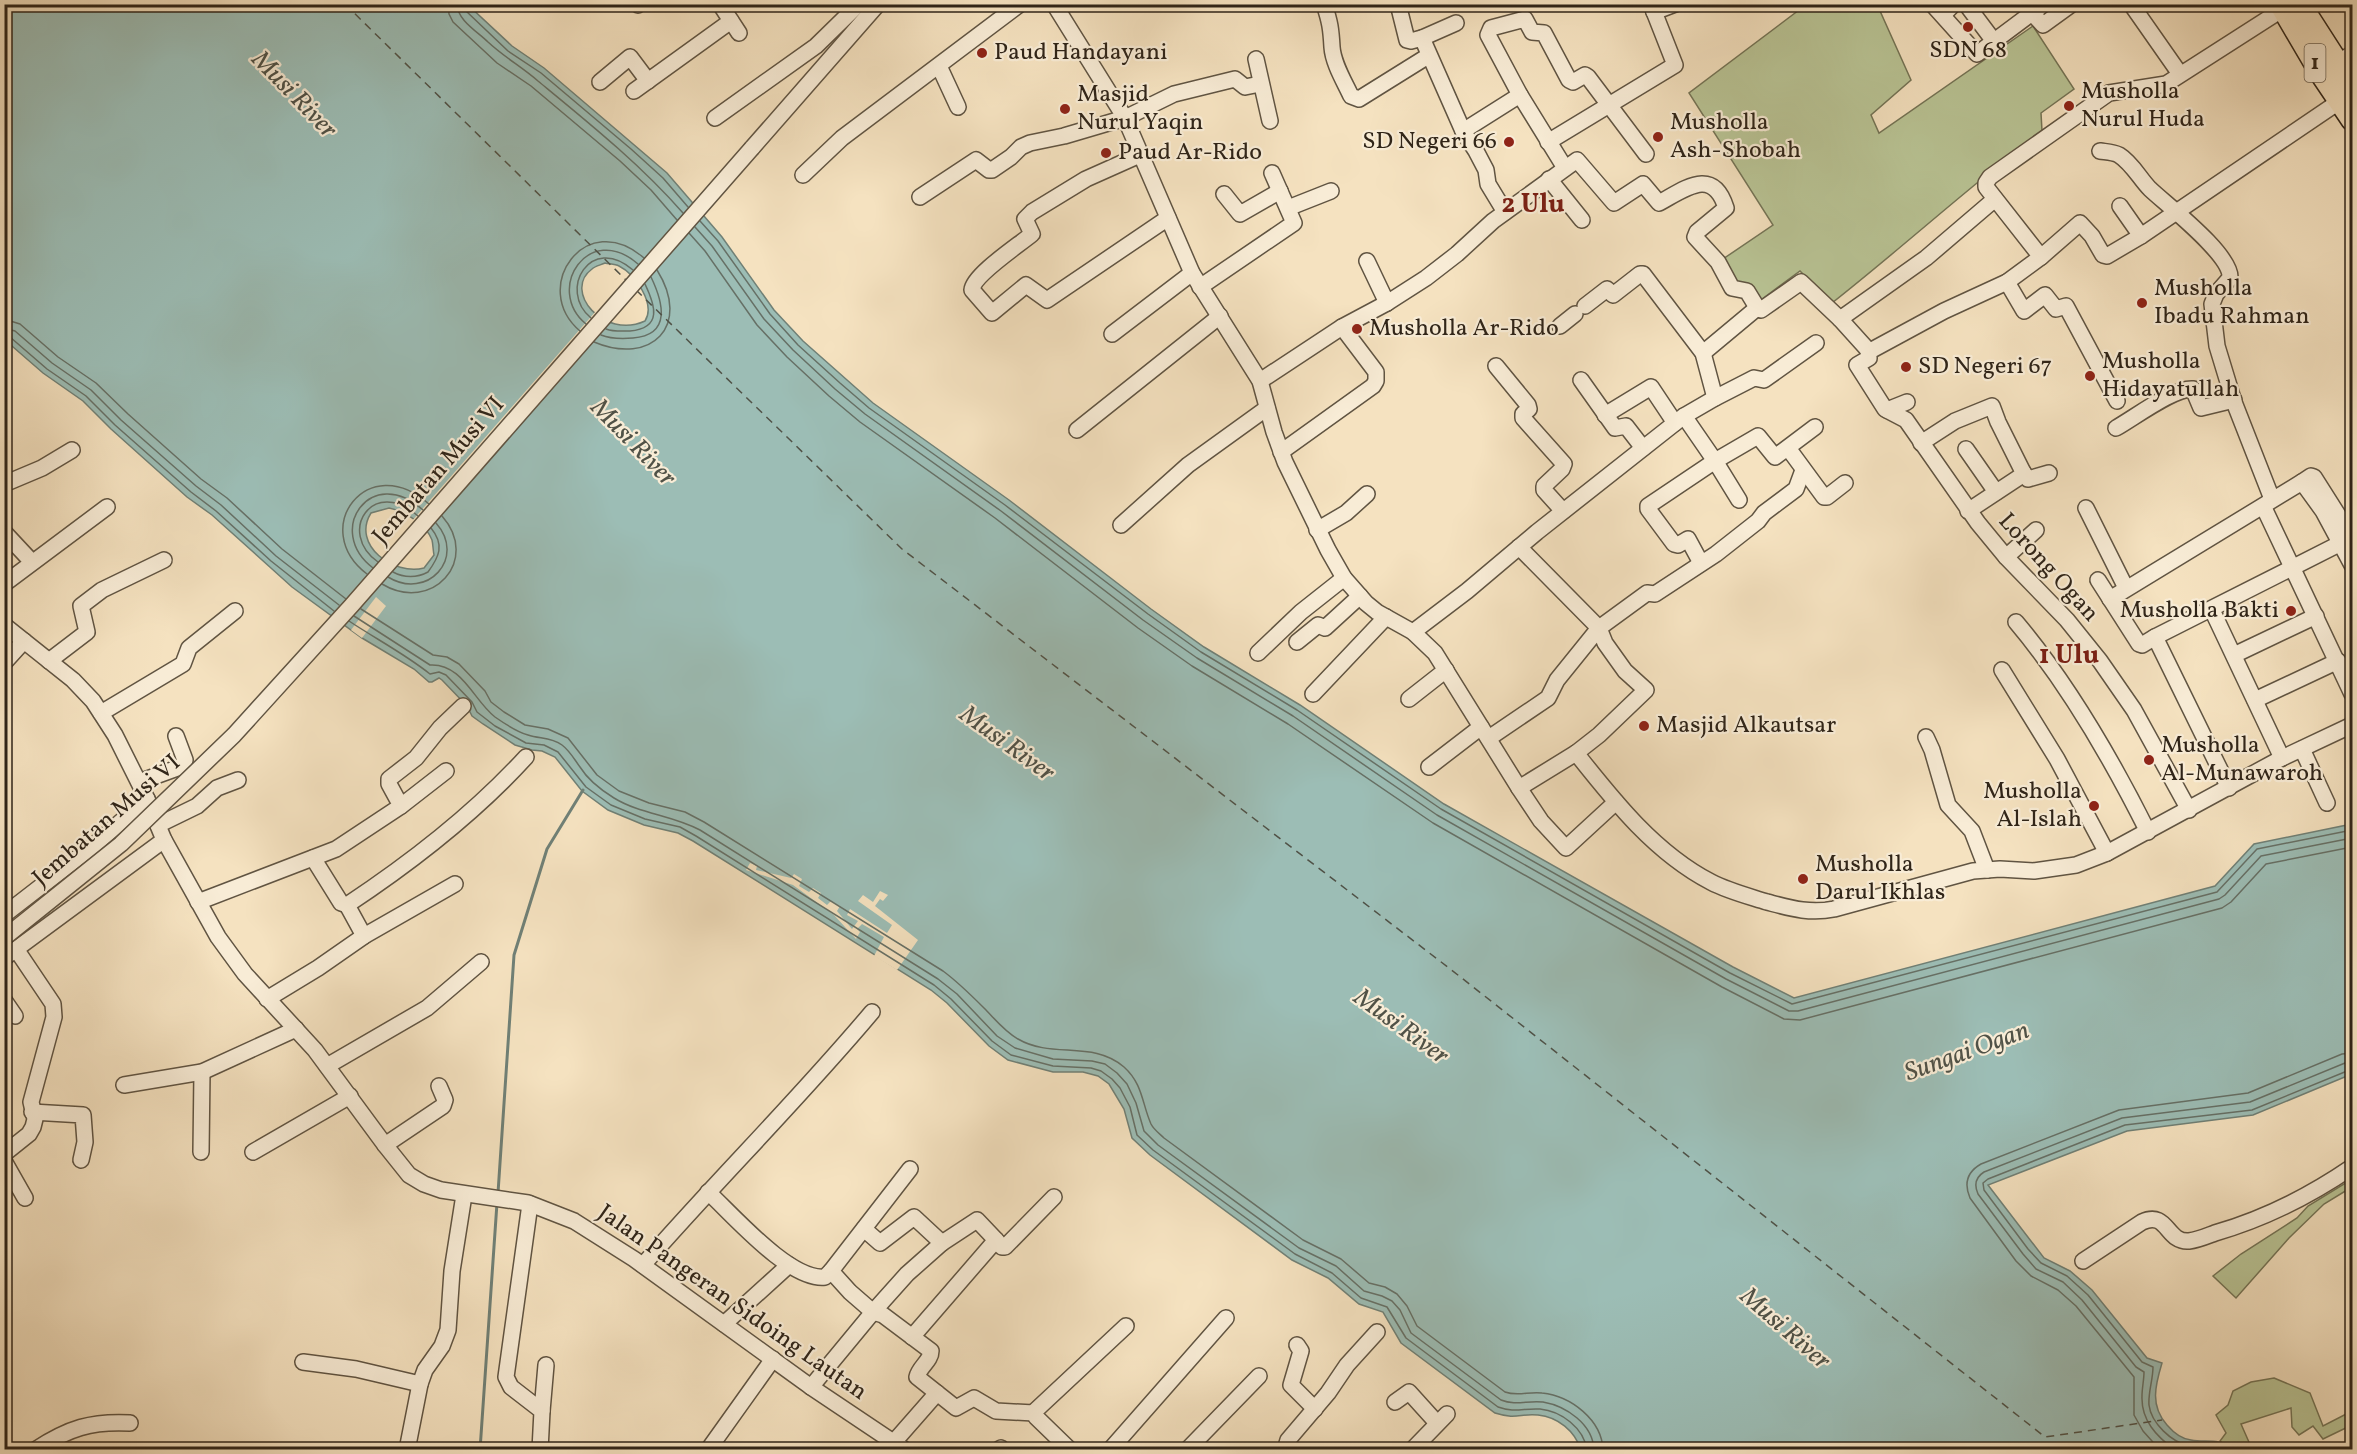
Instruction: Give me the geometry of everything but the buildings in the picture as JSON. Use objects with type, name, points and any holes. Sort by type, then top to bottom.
[{"type":"highway","name":"1","points":[[2288,6],[2345,58],[2346,93],[2352,120]]},
{"type":"highway","name":"1","points":[[2288,6],[2346,93]]},
{"type":"street","points":[[634,91],[735,27],[720,4]]},
{"type":"street","points":[[715,118],[816,46],[859,4]]},
{"type":"street","name":"Jembatan Musi VI","points":[[4,938],[121,844],[234,735],[352,605],[878,4]]},
{"type":"street","points":[[803,175],[842,138],[1020,4]]},
{"type":"street","points":[[1054,4],[1125,118],[1192,273],[1260,381],[1283,457],[1317,530],[1344,578],[1377,612],[1414,633],[1435,653],[1541,821],[1566,848],[1616,802]]},
{"type":"street","points":[[1324,4],[1331,25],[1335,59],[1354,99],[1359,99],[1428,56]]},
{"type":"street","points":[[1398,4],[1407,40],[1422,38],[1456,23]]},
{"type":"street","points":[[1548,142],[1676,64],[1653,8],[1675,4]]},
{"type":"street","points":[[1966,4],[1994,40]]},
{"type":"street","points":[[1943,8],[1975,54],[2038,9],[2043,25],[2072,4]]},
{"type":"street","points":[[2131,4],[2180,74]]},
{"type":"street","points":[[2041,257],[1986,187],[1987,180],[2105,95],[2114,91],[2159,86],[2288,6]]},
{"type":"street","points":[[1565,168],[1520,95],[1488,33],[1491,28],[1524,19],[1532,32],[1544,33],[1570,82],[1587,76],[1646,154]]},
{"type":"street","points":[[1422,38],[1463,131],[1486,170],[1488,184],[1505,212]]},
{"type":"street","points":[[600,82],[630,57],[648,81]]},
{"type":"street","points":[[1256,59],[1270,121]]},
{"type":"street","points":[[939,66],[958,107]]},
{"type":"street","points":[[920,197],[976,160],[992,170],[1021,147],[1125,118],[1174,94],[1235,79],[1245,87],[1260,84]]},
{"type":"street","points":[[1868,350],[2007,282],[2041,257],[2080,223],[2105,256],[2175,213],[2346,93]]},
{"type":"street","points":[[1463,131],[1520,95]]},
{"type":"street","points":[[2100,152],[2114,153],[2121,157],[2175,213],[2198,231],[2230,273],[2230,278],[2216,294],[2212,310],[2217,346],[2293,569],[2352,694]]},
{"type":"street","points":[[1142,154],[1086,178],[1032,212],[1025,219],[1032,234],[981,276],[972,285],[972,290],[992,313],[1026,285],[1047,300],[1168,218]]},
{"type":"street","points":[[1260,381],[1342,327],[1387,303],[1457,254],[1505,212],[1578,160],[1614,203],[1643,184],[1659,203],[1702,183],[1717,189],[1725,202],[1726,209],[1696,232],[1695,237],[1718,262],[1732,288],[1747,291],[1757,308]]},
{"type":"street","points":[[1203,291],[1293,224],[1294,220],[1272,173]]},
{"type":"street","points":[[1549,179],[1582,220]]},
{"type":"street","points":[[1224,194],[1240,214],[1280,191]]},
{"type":"street","points":[[1288,208],[1331,191]]},
{"type":"street","points":[[1840,319],[1926,258],[1995,199]]},
{"type":"street","points":[[2120,206],[2140,236]]},
{"type":"street","points":[[1367,261],[1387,303]]},
{"type":"street","points":[[1112,334],[1192,273]]},
{"type":"street","points":[[1560,326],[1607,288],[1614,294],[1643,274],[1703,353],[1715,398]]},
{"type":"street","points":[[1703,353],[1757,308],[1762,309],[1801,282],[1840,319],[1868,350],[1869,358],[1857,365],[1887,410],[1907,402]]},
{"type":"street","points":[[2007,282],[2023,311],[2045,295],[2057,309],[2066,306],[2117,401]]},
{"type":"street","points":[[1077,430],[1219,315]]},
{"type":"street","points":[[1283,457],[1376,381],[1376,372],[1342,327]]},
{"type":"street","points":[[1414,633],[1563,511],[1680,420],[1715,398],[1754,378],[1764,380],[1816,343]]},
{"type":"street","points":[[1496,366],[1528,405],[1529,409],[1523,414],[1523,418],[1564,464],[1562,469],[1544,486],[1544,490],[1563,511]]},
{"type":"street","points":[[1581,380],[1616,428],[1626,426],[1642,448]]},
{"type":"street","points":[[1605,415],[1650,386],[1702,443],[1739,500]]},
{"type":"street","points":[[2116,428],[2184,389],[2193,389],[2202,409],[2234,400]]},
{"type":"street","points":[[1921,442],[1955,421],[1991,406],[2028,479],[2049,472]]},
{"type":"street","points":[[1121,525],[1188,465],[1267,408]]},
{"type":"street","name":"Lorong Ogan","points":[[1887,410],[1906,420],[1968,511],[2006,557],[2067,620],[2100,661],[2134,710],[2189,810]]},
{"type":"street","points":[[1701,563],[1688,539],[1678,545],[1674,544],[1648,508],[1650,504],[1713,458],[1757,436],[1774,457],[1815,427]]},
{"type":"street","points":[[1788,448],[1824,497],[1845,483]]},
{"type":"street","points":[[1966,449],[1996,492]]},
{"type":"street","points":[[4,484],[42,468],[72,450]]},
{"type":"street","points":[[1429,767],[1548,698],[1557,680],[1599,628],[1647,593],[1655,594],[1758,522],[1764,513],[1796,489],[1803,470]]},
{"type":"street","points":[[1968,511],[2023,472]]},
{"type":"street","points":[[2110,599],[2302,482],[2328,507],[2347,540],[2352,565]]},
{"type":"street","points":[[1317,530],[1346,513],[1367,494]]},
{"type":"street","points":[[4,584],[107,507]]},
{"type":"street","points":[[2086,507],[2126,588]]},
{"type":"street","points":[[2006,557],[2036,530]]},
{"type":"street","points":[[4,532],[32,562]]},
{"type":"street","points":[[2098,580],[2139,644],[2142,645],[2347,540]]},
{"type":"street","points":[[1519,547],[1599,628],[1605,643],[1626,671],[1647,690],[1599,735],[1576,753],[1519,788]]},
{"type":"street","points":[[49,661],[88,631],[80,607],[102,590],[164,560]]},
{"type":"street","points":[[1258,653],[1301,612],[1344,578]]},
{"type":"street","points":[[1297,642],[1318,625],[1325,628],[1360,596]]},
{"type":"street","points":[[2212,610],[2282,758]]},
{"type":"street","points":[[102,713],[183,664],[189,648],[235,611]]},
{"type":"street","points":[[2234,655],[2316,616]]},
{"type":"street","points":[[1313,694],[1386,617]]},
{"type":"street","points":[[2016,622],[2055,672],[2098,739],[2148,832]]},
{"type":"street","points":[[4,625],[73,680],[102,713],[139,782],[164,840],[198,903],[230,954],[327,1066],[402,1167],[416,1180],[433,1188],[470,1196],[452,1271],[448,1330],[442,1346],[425,1370],[420,1384],[407,1449]]},
{"type":"street","points":[[2155,637],[2229,788]]},
{"type":"street","points":[[4,663],[24,641]]},
{"type":"street","points":[[2255,700],[2338,661]]},
{"type":"street","points":[[1409,699],[1446,670]]},
{"type":"street","points":[[2002,670],[2057,759],[2107,853]]},
{"type":"street","points":[[401,806],[389,784],[389,779],[416,758],[440,728],[463,706]]},
{"type":"street","points":[[1576,753],[1636,824],[1703,878],[1728,890],[1799,911],[1814,912],[1834,909],[1973,871],[2034,871],[2064,868],[2107,853],[2282,758],[2352,725]]},
{"type":"street","points":[[139,782],[183,766],[185,760],[176,736]]},
{"type":"street","points":[[1926,737],[1948,805],[1972,831],[1987,870]]},
{"type":"street","points":[[2302,749],[2327,803]]},
{"type":"street","points":[[347,905],[392,875],[442,836],[491,794],[526,757]]},
{"type":"street","points":[[198,903],[336,849],[401,806],[446,771]]},
{"type":"street","points":[[158,825],[197,806],[214,790],[238,780]]},
{"type":"street","points":[[4,915],[93,846],[147,799]]},
{"type":"street","points":[[4,1154],[29,1134],[34,1122],[31,1102],[54,1022],[54,1008],[10,954],[164,840]]},
{"type":"street","points":[[313,858],[341,903],[347,905],[364,936]]},
{"type":"street","points":[[267,999],[364,936],[455,884]]},
{"type":"street","points":[[327,1066],[427,1008],[481,962]]},
{"type":"street","points":[[4,1000],[15,1016]]},
{"type":"street","points":[[643,1265],[814,1079],[872,1012]]},
{"type":"street","points":[[124,1085],[202,1072],[296,1029]]},
{"type":"street","points":[[201,1152],[202,1072]]},
{"type":"street","points":[[385,1145],[442,1106],[445,1100],[439,1086]]},
{"type":"street","points":[[253,1152],[350,1096]]},
{"type":"street","points":[[32,1112],[83,1115],[85,1142],[81,1160]]},
{"type":"street","points":[[4,1161],[25,1198]]},
{"type":"street","points":[[2083,1261],[2142,1222],[2151,1219],[2160,1222],[2174,1237],[2184,1241],[2235,1228],[2318,1190],[2352,1167]]},
{"type":"street","points":[[708,1192],[776,1256],[802,1272],[819,1277],[825,1276],[831,1270],[910,1169]]},
{"type":"street","name":"Jalan Pangeran Sidoing Lautan","points":[[470,1196],[529,1204],[574,1221],[643,1265],[811,1387],[900,1446]]},
{"type":"street","points":[[811,1387],[907,1274],[942,1243],[977,1220],[1002,1247],[1005,1247],[1054,1197]]},
{"type":"street","points":[[529,1204],[506,1377],[511,1387],[542,1411]]},
{"type":"street","points":[[864,1229],[880,1243],[914,1217],[942,1243]]},
{"type":"street","points":[[912,1337],[996,1240]]},
{"type":"street","points":[[724,1324],[789,1265]]},
{"type":"street","points":[[831,1270],[850,1292],[873,1312],[883,1315],[931,1353],[917,1377],[957,1409],[974,1398],[996,1411],[1021,1412],[1036,1417],[1070,1449]]},
{"type":"street","points":[[1110,1449],[1226,1318]]},
{"type":"street","points":[[1021,1412],[1038,1406],[1126,1326]]},
{"type":"street","points":[[1285,1449],[1288,1440],[1315,1409],[1347,1365],[1377,1332]]},
{"type":"street","points":[[1297,1345],[1301,1351],[1291,1385],[1315,1409]]},
{"type":"street","points":[[708,1449],[773,1359]]},
{"type":"street","points":[[303,1362],[356,1369],[420,1384]]},
{"type":"street","points":[[540,1449],[546,1365]]},
{"type":"street","points":[[1187,1449],[1259,1376]]},
{"type":"street","points":[[1395,1402],[1408,1392],[1442,1419],[1412,1449]]},
{"type":"street","points":[[900,1446],[937,1393]]},
{"type":"street","points":[[35,1449],[82,1426],[98,1423],[130,1423]]},
{"type":"green space","points":[[1807,4],[1874,5],[1880,11],[1911,80],[1871,115],[1879,133],[2033,26],[2074,89],[2041,113],[2042,131],[1832,303],[1800,271],[1750,308],[1723,259],[1773,225],[1689,93]]},
{"type":"green space","points":[[2352,1179],[2352,1187],[2324,1204],[2289,1238],[2236,1298],[2213,1276],[2241,1254],[2297,1218],[2308,1206]]},
{"type":"green space","points":[[2274,1378],[2310,1393],[2323,1426],[2352,1411],[2352,1425],[2323,1439],[2313,1426],[2299,1435],[2292,1427],[2291,1408],[2241,1424],[2252,1449],[2230,1449],[2220,1441],[2226,1433],[2216,1415],[2228,1405],[2233,1391],[2251,1382]]},
{"type":"water","points":[[4,5],[468,5],[512,46],[544,68],[667,173],[722,237],[774,310],[803,341],[873,403],[1009,500],[1204,647],[1300,705],[1444,804],[1733,967],[1794,998],[2215,886],[2254,844],[2352,824],[2352,1074],[2253,1115],[2127,1131],[1988,1185],[2044,1258],[2070,1271],[2092,1290],[2147,1358],[2162,1363],[2155,1396],[2158,1411],[2169,1428],[2184,1438],[2217,1442],[2230,1449],[1581,1450],[1575,1437],[1559,1422],[1538,1415],[1508,1416],[1495,1413],[1401,1343],[1383,1312],[1359,1304],[1328,1278],[1292,1260],[1150,1155],[1132,1138],[1124,1109],[1109,1084],[1098,1076],[1083,1072],[1053,1072],[1008,1060],[989,1046],[931,990],[693,841],[678,833],[644,825],[608,810],[582,791],[555,757],[542,751],[515,745],[472,716],[467,706],[442,680],[439,678],[429,682],[414,669],[362,638],[292,587],[212,515],[187,497],[83,401],[43,373],[5,340]],"holes":[[[605,263],[619,266],[637,282],[648,306],[645,321],[630,325],[615,324],[602,319],[585,300],[582,289],[584,278],[593,268]],[[389,508],[414,519],[429,534],[434,555],[424,568],[412,569],[389,563],[371,547],[366,525],[371,513]]]},
{"type":"pier","points":[[596,311],[611,321],[424,534],[411,522]]},
{"type":"pier","points":[[376,597],[386,606],[362,638],[351,630]]},
{"type":"pier","points":[[750,863],[757,866],[756,870],[791,878],[794,874],[802,879],[799,886],[809,892],[813,888],[821,893],[818,898],[827,905],[831,901],[840,906],[837,911],[852,929],[858,921],[847,915],[850,909],[887,933],[892,925],[858,901],[863,895],[873,902],[880,891],[888,895],[883,901],[880,899],[875,906],[918,940],[897,970],[874,956],[884,937],[862,924],[857,929],[860,932],[856,939],[834,915],[793,885],[746,870]]},
{"type":"waterway","points":[[498,1193],[514,955],[547,849],[583,790]]},
{"type":"waterway","points":[[480,1450],[497,1203]]},
{"type":"ferry route","points":[[345,4],[626,280]]},
{"type":"ferry route","points":[[636,290],[902,549],[1449,968],[2045,1437],[2162,1420]]},
{"type":"place","name":"SDN 68","points":[[1968,27]]},
{"type":"place","name":"Paud Handayani","points":[[982,53]]},
{"type":"place","name":"Musholla Nurul Huda","points":[[2069,106]]},
{"type":"place","name":"Masjid Nurul Yaqin","points":[[1065,109]]},
{"type":"place","name":"Musholla Ash-Shobah","points":[[1658,137]]},
{"type":"place","name":"SD Negeri 66","points":[[1509,142]]},
{"type":"place","name":"Paud Ar-Rido","points":[[1106,153]]},
{"type":"place","name":"Musholla Ibadu Rahman","points":[[2142,303]]},
{"type":"place","name":"Musholla Ar-Rido","points":[[1357,329]]},
{"type":"place","name":"SD Negeri 67","points":[[1906,367]]},
{"type":"place","name":"Musholla Hidayatullah","points":[[2090,376]]},
{"type":"place","name":"Musholla Bakti","points":[[2291,611]]},
{"type":"place","name":"Masjid Alkautsar","points":[[1644,726]]},
{"type":"place","name":"Musholla Al-Munawaroh","points":[[2149,760]]},
{"type":"place","name":"Musholla Al-Islah","points":[[2094,806]]},
{"type":"place","name":"Musholla Darul Ikhlas","points":[[1803,879]]},
{"type":"district","name":"2 Ulu","points":[[1533,205]]},
{"type":"district","name":"1 Ulu","points":[[2069,656]]},
{"type":"water label","name":"Musi River","points":[[294,95]]},
{"type":"water label","name":"Musi River","points":[[633,443]]},
{"type":"water label","name":"Musi River","points":[[1007,744]]},
{"type":"water label","name":"Musi River","points":[[1401,1027]]},
{"type":"water label","name":"Sungai Ogan","points":[[1967,1052]]},
{"type":"water label","name":"Musi River","points":[[1785,1329]]}]
